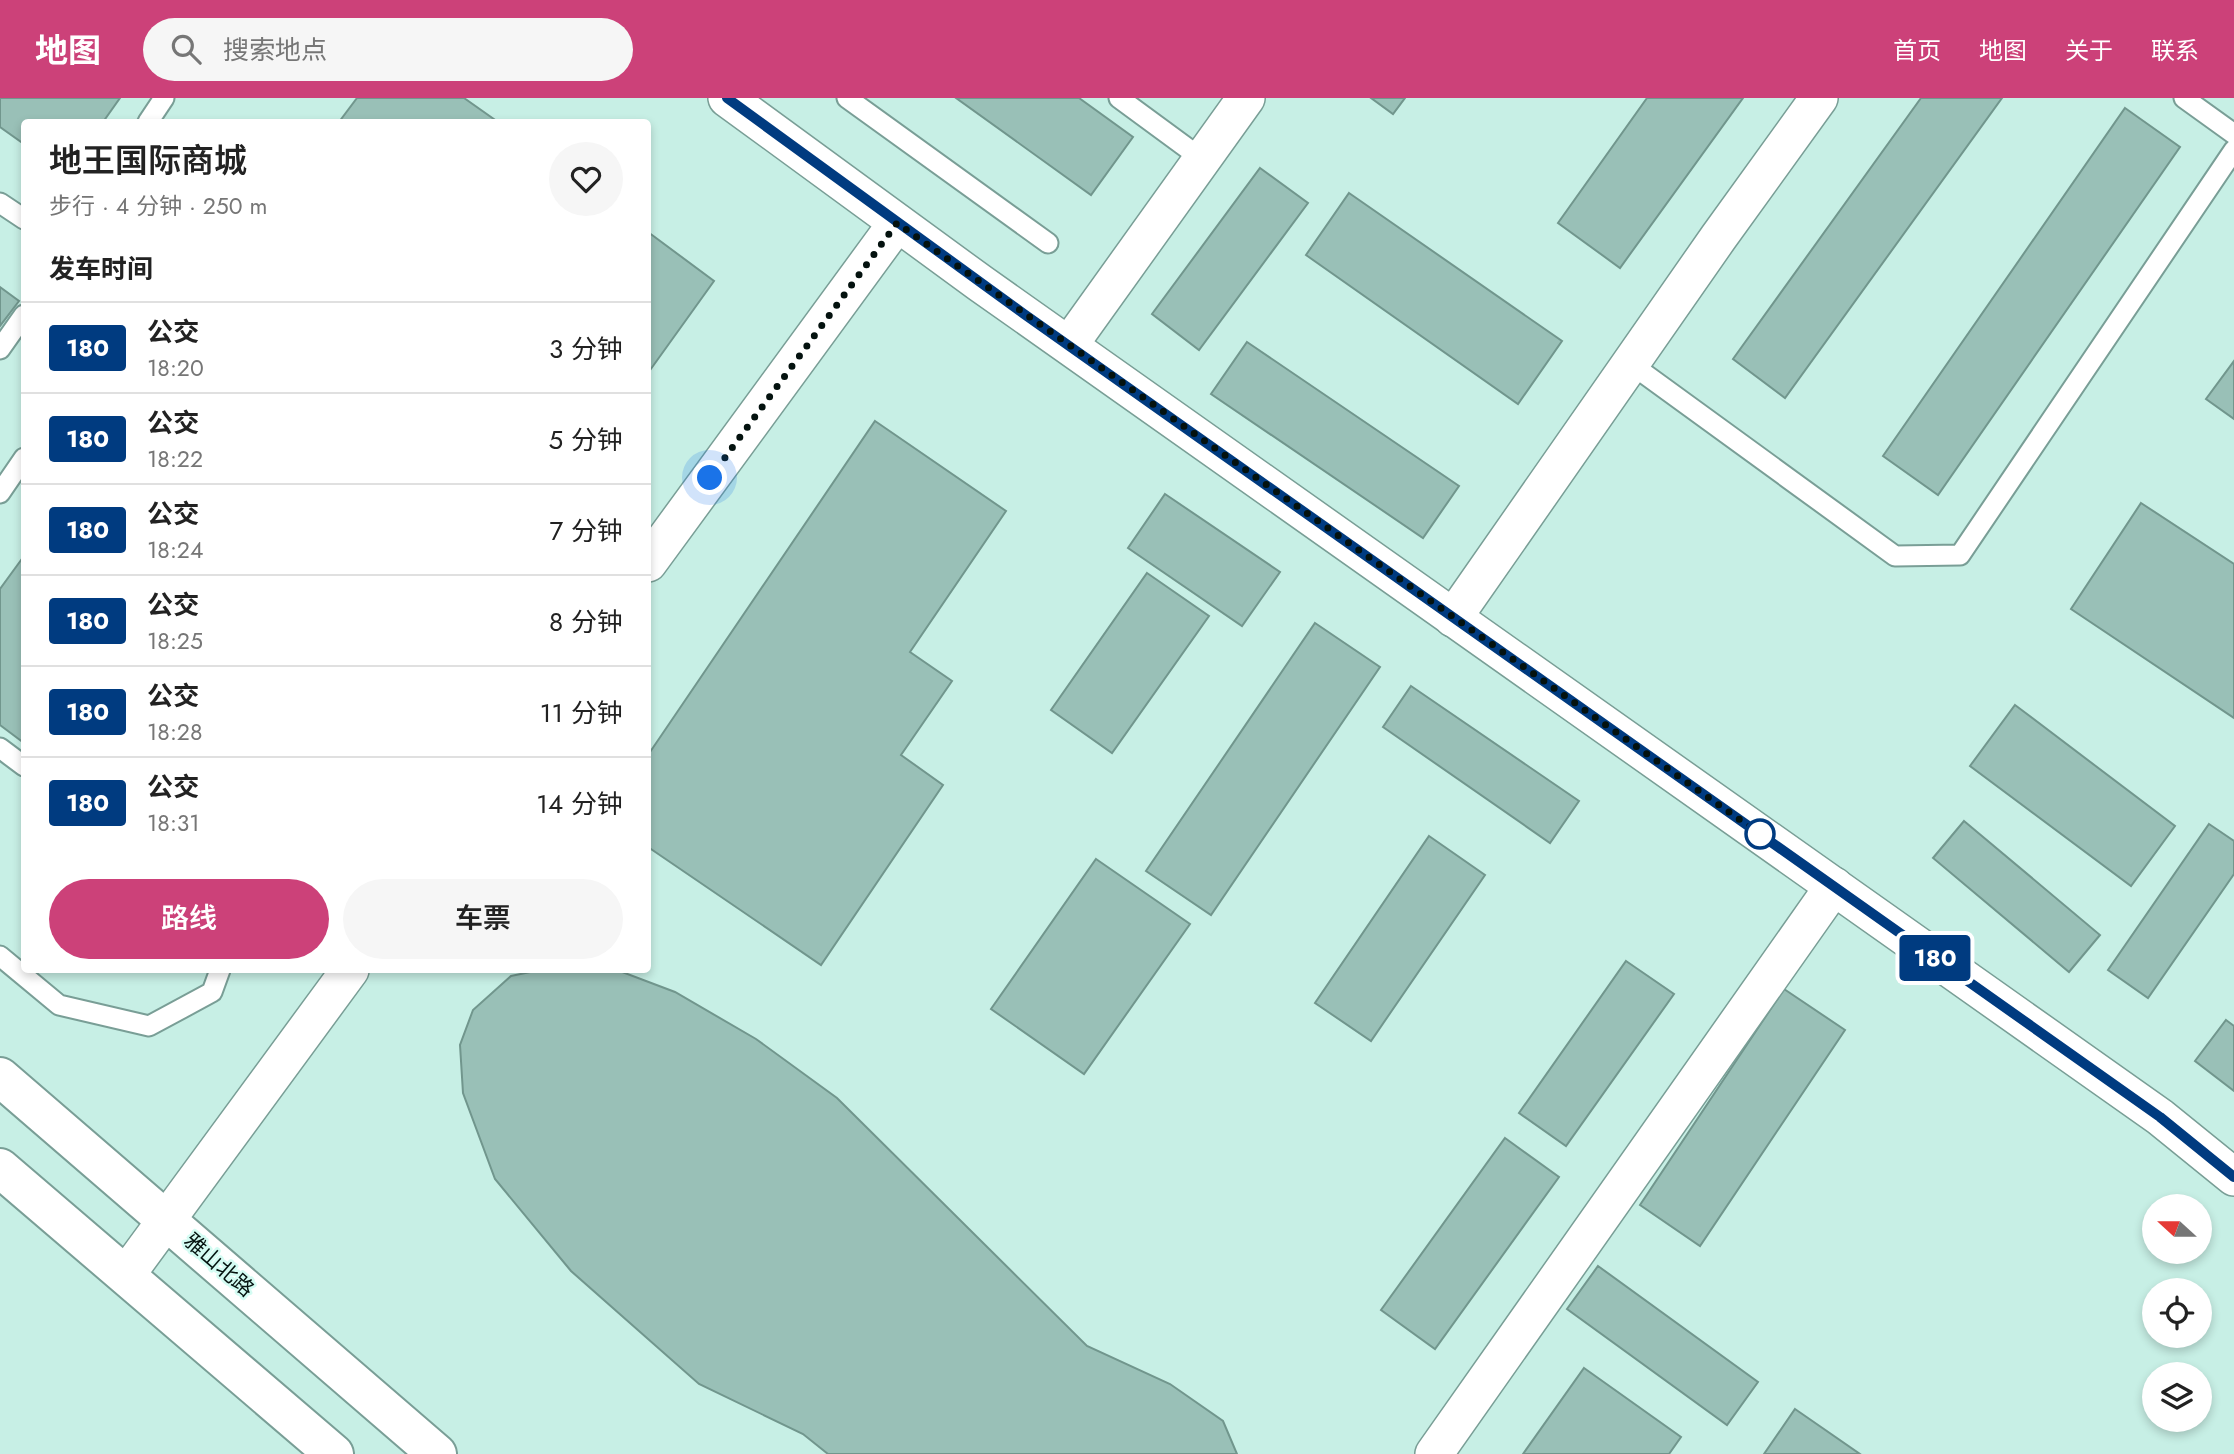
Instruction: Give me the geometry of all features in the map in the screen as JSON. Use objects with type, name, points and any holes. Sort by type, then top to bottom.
[{"type":"main road","name":"雅山北路","points":[[0,1077],[437,1454]]},
{"type":"main road","points":[[0,1168],[334,1454]]},
{"type":"street","points":[[727,98],[897,223],[2160,1117],[2234,1177]]},
{"type":"street","points":[[1069,345],[1246,98]]},
{"type":"street","points":[[1453,618],[1819,98]]},
{"type":"street","points":[[651,559],[897,223]]},
{"type":"street","points":[[1434,1454],[1834,887]]},
{"type":"street","points":[[126,1275],[348,973]]},
{"type":"lane","points":[[150,119],[164,98]]},
{"type":"lane","points":[[847,98],[1048,243]]},
{"type":"lane","points":[[1119,98],[1202,159]]},
{"type":"lane","points":[[2184,98],[2234,134]]},
{"type":"lane","points":[[1631,364],[1895,556],[1959,555],[2234,150]]},
{"type":"lane","points":[[0,203],[21,217]]},
{"type":"lane","points":[[0,349],[21,319]]},
{"type":"lane","points":[[0,493],[21,462]]},
{"type":"lane","points":[[0,748],[21,764]]},
{"type":"lane","points":[[0,956],[59,1005],[149,1026],[212,992],[219,973]]},
{"type":"building","points":[[0,98],[120,98],[105,119],[21,119],[21,142],[0,127]]},
{"type":"building","points":[[357,98],[464,98],[494,119],[341,119]]},
{"type":"building","points":[[956,98],[1079,98],[1133,137],[1091,195]]},
{"type":"building","points":[[1371,98],[1405,98],[1393,114]]},
{"type":"building","points":[[1647,98],[1743,98],[1620,268],[1558,223]]},
{"type":"building","points":[[1921,98],[2002,98],[1785,398],[1733,359]]},
{"type":"building","points":[[2125,108],[2180,147],[1938,495],[1883,456]]},
{"type":"building","points":[[1260,168],[1308,203],[1199,350],[1152,314]]},
{"type":"building","points":[[1349,193],[1562,341],[1518,404],[1306,255]]},
{"type":"building","points":[[651,234],[714,281],[651,369]]},
{"type":"building","points":[[0,287],[19,301],[0,326]]},
{"type":"building","points":[[1247,342],[1459,486],[1423,538],[1211,394]]},
{"type":"building","points":[[2234,361],[2234,419],[2206,399]]},
{"type":"building","points":[[875,421],[1006,511],[910,652],[952,681],[901,755],[943,785],[821,965],[651,849],[651,751]]},
{"type":"building","points":[[1165,494],[1280,572],[1242,626],[1128,548]]},
{"type":"building","points":[[2141,503],[2234,564],[2234,718],[2071,609]]},
{"type":"building","points":[[21,560],[21,741],[0,725],[0,589]]},
{"type":"building","points":[[1147,573],[1209,616],[1112,753],[1051,710]]},
{"type":"building","points":[[1315,623],[1380,667],[1211,915],[1146,871]]},
{"type":"building","points":[[1411,686],[1579,801],[1550,843],[1383,727]]},
{"type":"building","points":[[2015,705],[2175,826],[2131,886],[1970,766]]},
{"type":"building","points":[[1964,821],[2100,935],[2069,972],[1933,858]]},
{"type":"building","points":[[2209,824],[2234,841],[2234,874],[2148,998],[2108,970]]},
{"type":"building","points":[[1429,836],[1485,875],[1371,1041],[1315,1003]]},
{"type":"building","points":[[1096,859],[1190,924],[1084,1074],[991,1009]]},
{"type":"building","points":[[1626,961],[1674,994],[1566,1146],[1519,1113]]},
{"type":"building","points":[[526,973],[625,973],[675,992],[756,1039],[837,1098],[1087,1346],[1170,1384],[1223,1421],[1237,1454],[828,1454],[803,1434],[699,1384],[571,1271],[495,1179],[463,1093],[460,1045],[473,1010],[511,976]]},
{"type":"building","points":[[1784,989],[1845,1030],[1700,1246],[1640,1205]]},
{"type":"building","points":[[2226,1020],[2234,1026],[2234,1091],[2195,1061]]},
{"type":"building","points":[[1505,1138],[1559,1177],[1435,1349],[1381,1310]]},
{"type":"building","points":[[1598,1266],[1758,1382],[1727,1425],[1567,1309]]},
{"type":"building","points":[[1584,1368],[1681,1437],[1669,1454],[1523,1454]]},
{"type":"building","points":[[1795,1409],[1860,1454],[1764,1454]]},
{"type":"bus line","name":"180","points":[[727,98],[1024,314],[2160,1117],[2234,1177]]},
{"type":"route","points":[[710,478],[897,223],[1767,839],[1760,834]]}]
